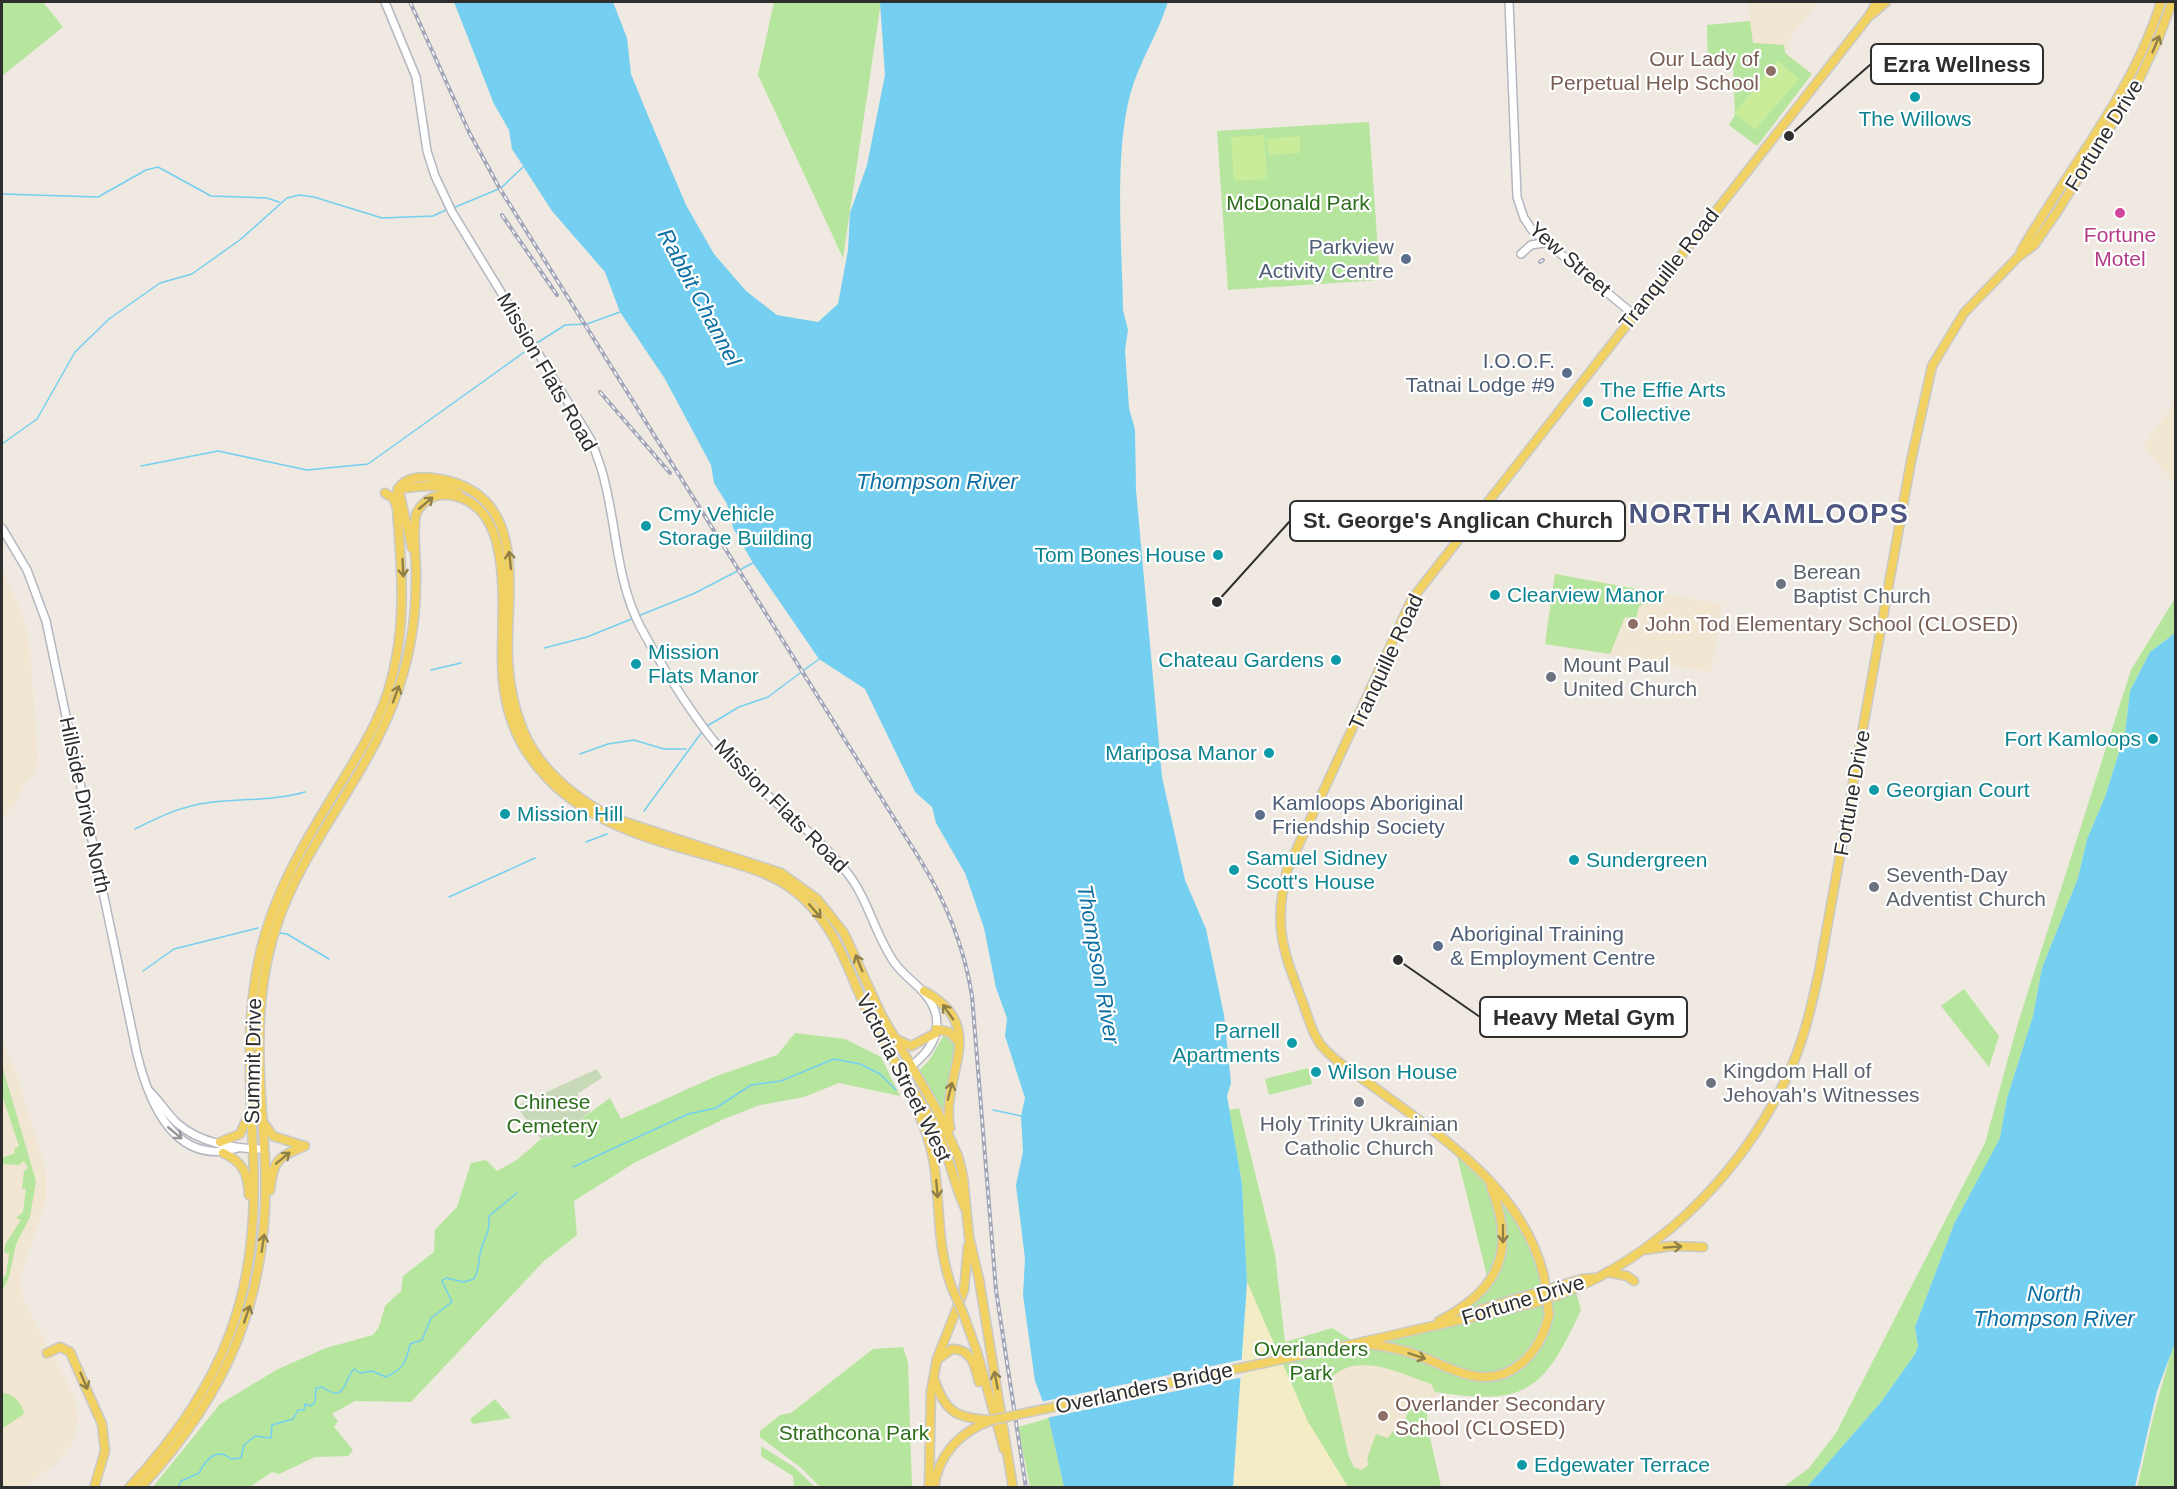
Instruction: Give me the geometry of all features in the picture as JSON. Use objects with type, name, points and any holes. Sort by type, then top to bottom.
[{"type":"main road","name":"Tranquille Road","points":[[1360,1343],[1415,1354],[1470,1376],[1498,1376],[1516,1368],[1540,1344],[1549,1315],[1544,1277],[1527,1232],[1511,1206],[1488,1179],[1448,1141],[1345,1066],[1319,1042],[1285,955],[1280,919],[1280,898],[1287,870],[1412,599],[1869,16],[1877,2]]},
{"type":"main road","name":"Tranquille Road","points":[[1869,16],[1886,2]]},
{"type":"main road","name":"Fortune Drive","points":[[2018,257],[2132,71],[2151,33],[2162,2]]},
{"type":"main road","name":"Fortune Drive","points":[[1345,1346],[1450,1322],[1484,1309],[1582,1279],[1597,1278],[1644,1250],[1690,1212],[1735,1162],[1774,1103],[1795,1060],[1806,1028],[1819,972],[1927,382],[1939,352],[1964,313],[2018,257],[2034,245],[2044,231],[2137,84],[2172,2]]},
{"type":"main road","name":"Victoria Street West","points":[[398,489],[412,478],[447,480],[476,494],[497,519],[506,538],[510,565],[508,658],[513,699],[524,732],[547,769],[577,797],[613,818],[767,867],[805,889],[827,909],[844,933],[892,1036],[952,1140],[963,1176],[969,1237],[979,1279],[1013,1488]]},
{"type":"main road","points":[[415,558],[398,489],[442,487],[462,497]]},
{"type":"main road","name":"Summit Drive","points":[[129,1488],[172,1439],[200,1398],[217,1367],[242,1296],[252,1216],[253,1149],[249,1028],[260,954],[267,928],[296,859],[370,735],[384,704],[397,659],[404,603],[397,506],[398,489]]},
{"type":"main road","points":[[385,493],[393,498],[397,506]]},
{"type":"main road","points":[[415,558],[415,519],[418,509],[436,496],[462,497]]},
{"type":"main road","name":"Victoria Street West","points":[[462,497],[484,516],[497,542],[502,579],[501,659],[506,702],[522,743],[542,773],[573,803],[610,824],[763,873],[799,894],[819,914],[836,939],[871,1020],[942,1140],[965,1208]]},
{"type":"main road","name":"Summit Drive","points":[[140,1488],[178,1444],[201,1412],[224,1371],[252,1299],[266,1221],[259,1028],[261,993],[274,931],[303,862],[366,758],[392,707],[412,633],[416,586],[415,558]]},
{"type":"main road","points":[[924,991],[934,997],[949,1012],[958,1029],[960,1042],[958,1064],[948,1098],[952,1140]]},
{"type":"main road","points":[[892,1036],[911,1046],[936,1031],[949,1032],[960,1042]]},
{"type":"main road","points":[[902,1073],[929,1143],[938,1193],[940,1250],[952,1288],[978,1352],[1007,1458]]},
{"type":"main road","points":[[220,1142],[242,1132],[250,1110]]},
{"type":"main road","points":[[262,1119],[273,1136],[305,1146],[282,1155],[276,1162],[272,1171],[266,1221]]},
{"type":"main road","points":[[223,1153],[239,1162],[244,1170],[252,1216]]},
{"type":"main road","points":[[1424,1329],[1458,1311],[1485,1288],[1495,1274],[1502,1253],[1504,1230],[1499,1206],[1488,1179]]},
{"type":"main road","name":"Victoria Street West","points":[[929,1488],[931,1392],[938,1359],[964,1290],[969,1237]]},
{"type":"main road","points":[[1644,1250],[1671,1246],[1704,1247]]},
{"type":"main road","points":[[1607,1272],[1627,1276],[1634,1281]]},
{"type":"main road","name":"Overlanders Bridge","points":[[939,1469],[951,1446],[973,1428],[992,1420],[1345,1346]]},
{"type":"main road","points":[[47,1353],[60,1347],[70,1352],[102,1424],[105,1451],[94,1488]]},
{"type":"main road","points":[[938,1359],[952,1349],[969,1355],[990,1402]]},
{"type":"main road","points":[[934,1379],[948,1408],[962,1416],[992,1420]]},
{"type":"main road","points":[[939,1469],[940,1485]]},
{"type":"main road","points":[[934,1488],[939,1469]]},
{"type":"street","name":"Mission Flats Road","points":[[385,2],[416,77],[427,151],[435,176],[452,212],[591,440],[605,482],[625,588],[641,627],[702,725],[733,762],[813,834],[847,871],[862,895],[882,945],[896,965],[924,991],[933,1007],[936,1031]]},
{"type":"street","name":"Yew Street","points":[[1509,2],[1517,197],[1524,218],[1544,243],[1634,314]]},
{"type":"street","points":[[1521,254],[1531,245],[1544,243]]},
{"type":"street","name":"Hillside Drive North","points":[[2,528],[27,570],[46,621],[137,1054],[157,1114],[177,1136],[196,1147],[223,1153],[238,1148]]},
{"type":"street","points":[[902,1073],[930,1049],[936,1031]]},
{"type":"street","name":"Hillside Drive North","points":[[148,1090],[183,1128],[202,1138],[238,1148],[264,1149]]},
{"type":"shaded area","name":"Our Lady of Perpetual Help School","points":[[1749,2],[1818,2],[1793,34],[1785,52],[1812,74],[1757,146],[1729,125],[1735,115],[1733,67],[1708,68],[1707,25],[1750,21]]},
{"type":"shaded area","points":[[2175,401],[2175,485],[2144,446]]},
{"type":"shaded area","points":[[2,570],[22,614],[30,647],[38,763],[33,775],[22,787],[16,803],[2,818]]},
{"type":"shaded area","name":"John Tod Elementary School (CLOSED)","points":[[1555,574],[1722,604],[1711,672],[1545,644]]},
{"type":"shaded area","points":[[2,1041],[16,1072],[46,1172],[46,1200],[20,1277],[24,1301],[75,1398],[78,1421],[73,1442],[54,1465],[25,1487],[2,1487]]},
{"type":"shaded area","name":"Overlander Secondary School (CLOSED)","points":[[1373,1356],[1442,1387],[1427,1409],[1426,1423],[1441,1487],[1369,1487],[1353,1467],[1326,1373]]},
{"type":"green space","points":[[2,2],[43,2],[63,27],[2,76]]},
{"type":"green space","points":[[774,2],[881,2],[843,258],[758,75]]},
{"type":"green space","name":"Our Lady of Perpetual Help School","points":[[1750,21],[1753,43],[1784,45],[1785,53],[1812,74],[1757,146],[1729,125],[1735,115],[1733,67],[1708,68],[1707,25]]},
{"type":"green space","points":[[1778,61],[1799,79],[1755,130],[1734,113]]},
{"type":"green space","name":"McDonald Park","points":[[1369,122],[1380,280],[1228,290],[1217,131]]},
{"type":"green space","points":[[1264,135],[1267,179],[1234,181],[1231,137]]},
{"type":"green space","points":[[1300,136],[1300,153],[1269,155],[1267,139]]},
{"type":"green space","points":[[1555,574],[1642,590],[1640,600],[1650,603],[1639,606],[1636,619],[1625,617],[1610,654],[1545,644]]},
{"type":"green space","points":[[2175,598],[2175,633],[2150,652],[2130,691],[2125,733],[2105,797],[2087,839],[2078,878],[2042,968],[2033,1016],[2007,1098],[2000,1139],[1954,1224],[1915,1327],[1918,1346],[1915,1354],[1881,1402],[1807,1487],[1782,1488],[1809,1468],[1836,1433],[1985,1143],[2017,1026],[2131,670]]},
{"type":"green space","points":[[1964,989],[1999,1036],[1989,1067],[1941,1006]]},
{"type":"green space","points":[[795,1033],[845,1039],[881,1057],[900,1096],[839,1083],[804,1097],[760,1105],[724,1119],[634,1163],[574,1201],[577,1235],[544,1261],[411,1402],[355,1401],[332,1414],[338,1421],[334,1427],[353,1450],[348,1456],[315,1457],[279,1474],[272,1472],[250,1487],[152,1488],[220,1404],[278,1369],[326,1348],[373,1335],[379,1327],[385,1306],[401,1291],[403,1276],[434,1252],[435,1230],[457,1207],[471,1163],[486,1160],[497,1171],[517,1160],[541,1139],[561,1134],[610,1098],[621,1119],[719,1075],[777,1055]]},
{"type":"green space","points":[[944,1035],[949,1035],[956,1044],[943,1111],[918,1072],[930,1059]]},
{"type":"green space","points":[[2,1065],[36,1181],[30,1217],[16,1244],[9,1277],[2,1291],[2,1278],[6,1275],[9,1254],[4,1252],[6,1243],[21,1220],[16,1218],[23,1212],[26,1189],[22,1189],[24,1171],[28,1168],[24,1161],[19,1165],[2,1164],[2,1158],[15,1153],[14,1149],[19,1146],[2,1095]]},
{"type":"green space","points":[[1308,1068],[1312,1084],[1269,1095],[1265,1079]]},
{"type":"green space","name":"Chinese Cemetery","points":[[597,1069],[602,1078],[577,1094],[590,1112],[561,1134],[541,1139],[516,1106]]},
{"type":"green space","name":"Overlanders Park","points":[[1239,1108],[1275,1254],[1285,1342],[1332,1328],[1361,1346],[1386,1349],[1498,1379],[1522,1364],[1538,1350],[1546,1331],[1551,1302],[1576,1292],[1581,1310],[1555,1359],[1542,1376],[1528,1387],[1511,1394],[1491,1397],[1435,1392],[1431,1384],[1393,1370],[1367,1365],[1342,1370],[1331,1378],[1349,1457],[1354,1467],[1362,1470],[1369,1464],[1367,1459],[1376,1434],[1388,1438],[1393,1431],[1400,1434],[1411,1404],[1427,1409],[1427,1423],[1441,1487],[1348,1487],[1308,1422],[1247,1282],[1242,1184],[1229,1110]]},
{"type":"green space","points":[[1456,1152],[1487,1182],[1494,1201],[1501,1246],[1488,1280]]},
{"type":"green space","points":[[1498,1196],[1526,1240],[1543,1288],[1452,1318],[1483,1292],[1498,1271],[1503,1259],[1507,1227]]},
{"type":"green space","points":[[1545,1305],[1541,1333],[1528,1355],[1511,1368],[1490,1373],[1468,1372],[1444,1366],[1377,1342]]},
{"type":"green space","points":[[2175,1339],[2175,1487],[2137,1488],[2154,1413]]},
{"type":"green space","name":"Strathcona Park","points":[[903,1347],[908,1363],[912,1487],[820,1487],[800,1467],[760,1437],[760,1431],[780,1415],[791,1413],[873,1349]]},
{"type":"green space","points":[[2,1393],[16,1399],[24,1414],[3,1428]]},
{"type":"green space","points":[[495,1399],[511,1418],[473,1424],[470,1419]]},
{"type":"green space","points":[[1049,1418],[1064,1487],[1030,1487],[1018,1427]]},
{"type":"green space","name":"Strathcona Park","points":[[761,1446],[794,1467],[815,1487],[794,1487],[793,1476],[761,1456]]},
{"type":"sand","points":[[1247,1282],[1308,1422],[1348,1487],[1233,1488]]},
{"type":"water","name":"Thompson River","points":[[454,2],[613,2],[627,38],[631,74],[686,205],[714,254],[746,291],[777,315],[818,322],[838,304],[848,250],[850,213],[867,165],[885,75],[880,2],[1168,2],[1134,83],[1125,119],[1120,173],[1123,310],[1128,330],[1125,350],[1129,408],[1135,430],[1136,490],[1162,777],[1185,880],[1206,929],[1224,1015],[1231,1083],[1227,1096],[1242,1184],[1247,1282],[1233,1487],[1064,1487],[1048,1415],[1035,1381],[1023,1295],[1025,1259],[1016,1185],[1023,1152],[1021,1116],[1025,1098],[1005,1036],[1007,1018],[996,988],[984,928],[965,873],[936,823],[932,807],[915,792],[865,689],[819,659],[753,563],[733,528],[727,504],[714,483],[711,465],[665,379],[620,312],[605,272],[552,211],[512,149],[509,130],[494,104]]},
{"type":"water","name":"North Thompson River","points":[[2175,633],[2176,1340],[2157,1391],[2135,1487],[1807,1487],[1881,1402],[1915,1354],[1918,1346],[1915,1327],[1954,1224],[2000,1138],[2007,1098],[2033,1016],[2042,968],[2078,878],[2087,839],[2105,797],[2125,733],[2130,691],[2150,652]]},
{"type":"pier","points":[[1245,1359],[1244,1377],[1046,1418],[1040,1402]]},
{"type":"waterway","points":[[2,194],[98,197],[146,170],[158,167],[211,196],[267,198],[279,202]]},
{"type":"waterway","points":[[453,208],[501,188],[523,167]]},
{"type":"waterway","points":[[2,444],[37,419],[75,352],[109,319],[160,283],[192,274],[241,239],[287,198],[299,195],[314,197],[382,218],[433,216],[448,209]]},
{"type":"waterway","points":[[537,343],[565,325],[587,324],[620,312]]},
{"type":"waterway","points":[[141,466],[218,451],[307,470],[368,464],[530,348]]},
{"type":"waterway","points":[[638,616],[693,594],[753,563]]},
{"type":"waterway","points":[[544,648],[587,637],[634,618]]},
{"type":"waterway","points":[[707,726],[739,707],[768,697],[819,659]]},
{"type":"waterway","points":[[431,670],[461,663]]},
{"type":"waterway","points":[[644,811],[702,732]]},
{"type":"waterway","points":[[580,754],[608,744],[634,740],[664,749],[686,749]]},
{"type":"waterway","points":[[135,829],[157,818],[195,805],[276,798],[305,792]]},
{"type":"waterway","points":[[586,842],[607,834]]},
{"type":"waterway","points":[[449,897],[535,858]]},
{"type":"waterway","points":[[143,971],[174,949],[258,928]]},
{"type":"waterway","points":[[280,933],[287,934],[329,959]]},
{"type":"waterway","points":[[573,1167],[688,1114],[716,1108],[751,1085],[781,1081],[834,1059],[860,1064],[880,1074],[896,1090]]},
{"type":"waterway","points":[[993,1110],[1021,1116]]},
{"type":"waterway","points":[[178,1488],[181,1481],[199,1473],[212,1456],[221,1454],[231,1459],[241,1458],[244,1445],[255,1436],[271,1438],[272,1425],[293,1419],[298,1410],[304,1410],[305,1404],[311,1406],[315,1402],[316,1388],[322,1387],[330,1392],[340,1392],[354,1369],[360,1373],[372,1371],[386,1377],[400,1368],[405,1361],[410,1344],[422,1340],[431,1318],[452,1302],[442,1281],[446,1278],[464,1282],[474,1279],[488,1231],[489,1216],[517,1193]]},
{"type":"railway","points":[[410,2],[469,132],[500,189],[919,858],[946,907],[964,959],[972,996],[996,1290],[1026,1488]]},
{"type":"railway","points":[[502,215],[557,295]]},
{"type":"railway","points":[[600,392],[670,473]]},
{"type":"place","name":"Our Lady of Perpetual Help School","points":[[1771,71]]},
{"type":"place","name":"The Willows","points":[[1915,97]]},
{"type":"place","name":"Ezra Wellness","points":[[1789,136]]},
{"type":"place","name":"Fortune Motel","points":[[2120,213]]},
{"type":"place","name":"Parkview Activity Centre","points":[[1406,259]]},
{"type":"place","name":"I.O.O.F. Tatnai Lodge #9","points":[[1567,373]]},
{"type":"place","name":"The Effie Arts Collective","points":[[1588,402]]},
{"type":"place","name":"Cmy Vehicle Storage Building","points":[[646,526]]},
{"type":"place","name":"Tom Bones House","points":[[1218,555]]},
{"type":"place","name":"Berean Baptist Church","points":[[1781,584]]},
{"type":"place","name":"Clearview Manor","points":[[1495,595]]},
{"type":"place","name":"St. George's Anglican Church","points":[[1217,602]]},
{"type":"place","name":"John Tod Elementary School (CLOSED)","points":[[1633,624]]},
{"type":"place","name":"Chateau Gardens","points":[[1336,660]]},
{"type":"place","name":"Mission Flats Manor","points":[[636,664]]},
{"type":"place","name":"Mount Paul United Church","points":[[1551,677]]},
{"type":"place","name":"Fort Kamloops","points":[[2153,739]]},
{"type":"place","name":"Mariposa Manor","points":[[1269,753]]},
{"type":"place","name":"Georgian Court","points":[[1874,790]]},
{"type":"place","name":"Mission Hill","points":[[505,814]]},
{"type":"place","name":"Kamloops Aboriginal Friendship Society","points":[[1260,815]]},
{"type":"place","name":"Sundergreen","points":[[1574,860]]},
{"type":"place","name":"Samuel Sidney Scott's House","points":[[1234,870]]},
{"type":"place","name":"Seventh-Day Adventist Church","points":[[1874,887]]},
{"type":"place","name":"Aboriginal Training & Employment Centre","points":[[1438,946]]},
{"type":"place","name":"Heavy Metal Gym","points":[[1398,960]]},
{"type":"place","name":"Parnell Apartments","points":[[1292,1043]]},
{"type":"place","name":"Wilson House","points":[[1316,1072]]},
{"type":"place","name":"Kingdom Hall of Jehovah's Witnesses","points":[[1711,1083]]},
{"type":"place","name":"Holy Trinity Ukrainian Catholic Church","points":[[1359,1102]]},
{"type":"place","name":"Overlander Secondary School (CLOSED)","points":[[1383,1416]]},
{"type":"place","name":"Edgewater Terrace","points":[[1522,1465]]},
{"type":"district","name":"NORTH KAMLOOPS","points":[[1769,514]]},
{"type":"water label","name":"Rabbit Channel","points":[[700,297]]}]
